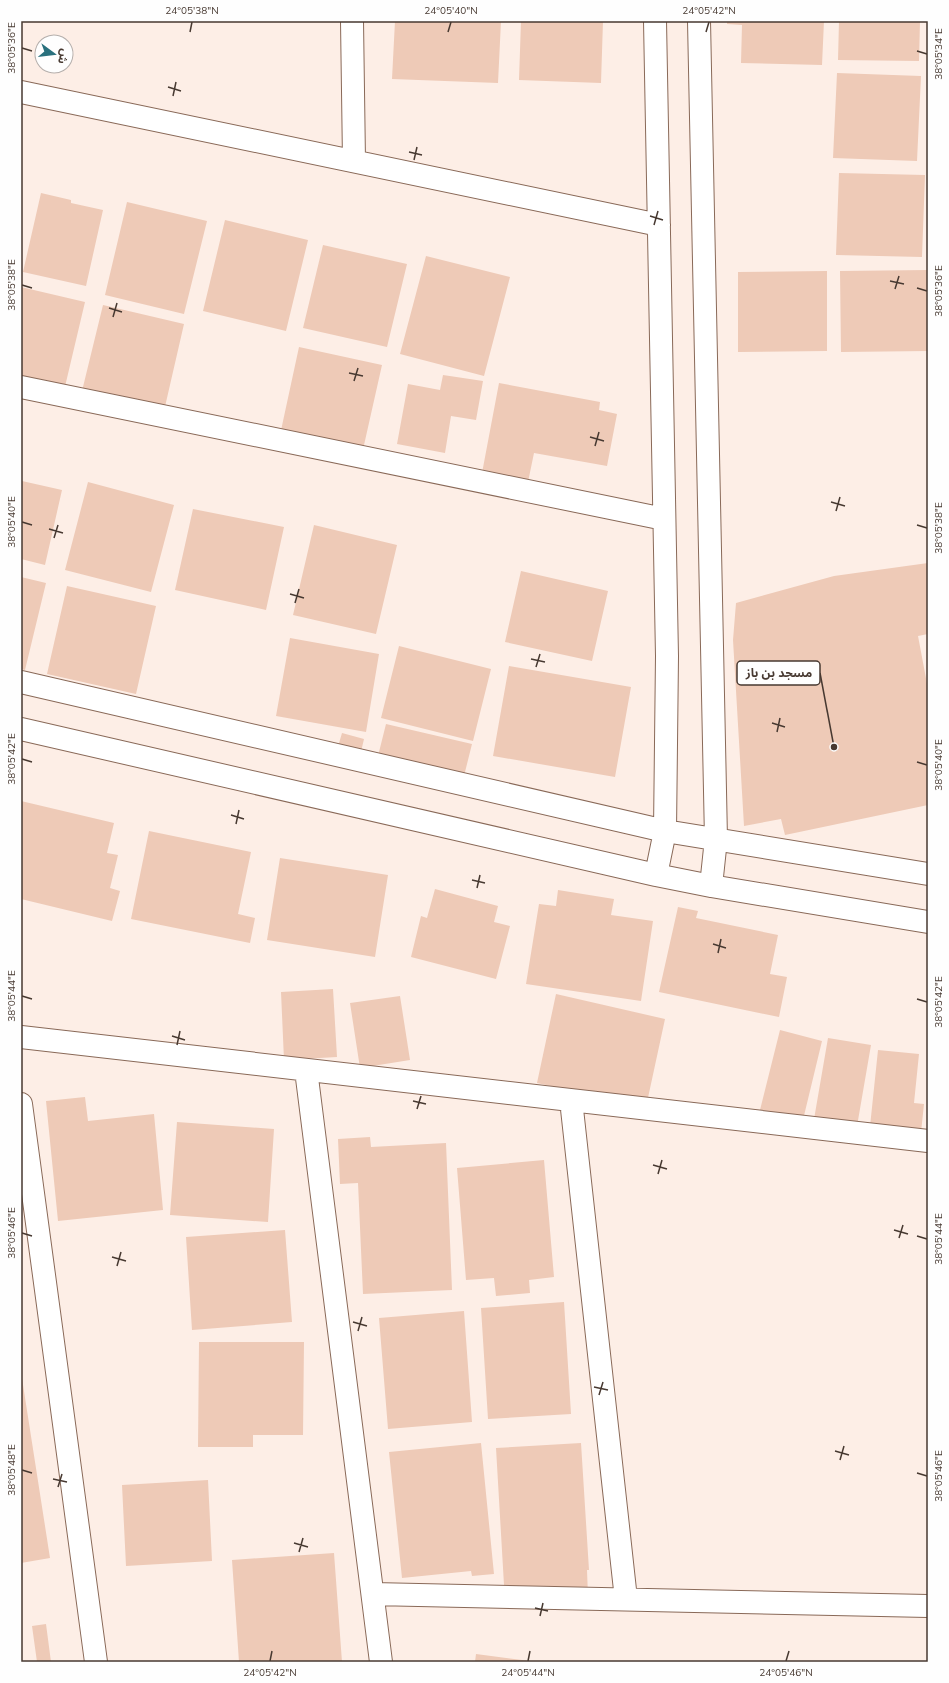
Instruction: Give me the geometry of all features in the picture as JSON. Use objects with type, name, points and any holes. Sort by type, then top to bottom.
[{"type":"street","points":[[352,21],[354,161]]},
{"type":"street","points":[[655,21],[667,656],[665,831],[656,875]]},
{"type":"street","points":[[699,21],[716,839],[711,886]]},
{"type":"street","points":[[21,92],[659,225]]},
{"type":"street","points":[[21,386],[664,519]]},
{"type":"street","points":[[21,682],[665,831],[928,874]]},
{"type":"street","points":[[21,729],[656,875],[711,886],[928,922]]},
{"type":"street","points":[[21,1037],[928,1141]]},
{"type":"street","points":[[306,1070],[381,1662]]},
{"type":"street","points":[[571,1100],[626,1599]]},
{"type":"street","points":[[21,1104],[96,1662]]},
{"type":"street","points":[[373,1594],[928,1606]]},
{"type":"building","points":[[395,21],[501,21],[498,83],[392,79]]},
{"type":"building","points":[[521,21],[603,21],[601,83],[519,80]]},
{"type":"building","points":[[727,21],[824,21],[822,65],[741,63],[742,25],[727,24]]},
{"type":"building","points":[[839,21],[920,21],[919,61],[838,60]]},
{"type":"building","points":[[837,73],[921,76],[917,161],[833,158]]},
{"type":"building","points":[[839,173],[925,175],[922,257],[836,255]]},
{"type":"building","points":[[41,193],[71,200],[71,203],[103,210],[86,286],[23,272]]},
{"type":"building","points":[[127,202],[207,221],[184,314],[105,295]]},
{"type":"building","points":[[225,220],[308,240],[286,331],[203,311]]},
{"type":"building","points":[[323,245],[407,264],[387,347],[303,328]]},
{"type":"building","points":[[426,256],[510,277],[484,376],[400,354]]},
{"type":"building","points":[[928,270],[928,351],[841,352],[840,271]]},
{"type":"building","points":[[827,271],[827,351],[738,352],[738,272]]},
{"type":"building","points":[[21,287],[85,302],[63,395],[21,385]]},
{"type":"building","points":[[103,305],[184,324],[164,411],[82,391]]},
{"type":"building","points":[[299,347],[382,365],[362,454],[280,435]]},
{"type":"building","points":[[443,375],[483,381],[476,420],[451,416],[445,453],[397,444],[408,384],[440,390]]},
{"type":"building","points":[[499,383],[600,402],[599,410],[617,414],[607,466],[534,453],[528,482],[482,473]]},
{"type":"building","points":[[22,481],[62,490],[45,565],[21,559]]},
{"type":"building","points":[[88,482],[174,505],[151,592],[65,570]]},
{"type":"building","points":[[193,509],[284,527],[266,610],[175,590]]},
{"type":"building","points":[[314,525],[397,545],[376,634],[293,615]]},
{"type":"building","points":[[928,563],[928,634],[918,636],[928,689],[928,805],[785,835],[781,819],[744,826],[733,640],[736,603],[834,576]]},
{"type":"building","points":[[521,571],[608,591],[592,661],[505,642]]},
{"type":"building","points":[[21,577],[46,583],[25,670],[21,669]]},
{"type":"building","points":[[67,586],[156,606],[136,694],[47,674]]},
{"type":"building","points":[[290,638],[379,654],[366,732],[276,716]]},
{"type":"building","points":[[399,646],[491,669],[473,741],[381,718]]},
{"type":"building","points":[[509,666],[631,687],[615,777],[493,756]]},
{"type":"building","points":[[386,724],[472,744],[464,776],[378,756]]},
{"type":"building","points":[[342,733],[364,739],[360,756],[337,750]]},
{"type":"building","points":[[21,801],[114,823],[107,853],[118,855],[110,888],[120,891],[112,921],[21,899]]},
{"type":"building","points":[[149,831],[251,852],[238,914],[255,918],[250,943],[131,919]]},
{"type":"building","points":[[280,858],[388,875],[375,957],[267,940]]},
{"type":"building","points":[[435,889],[498,906],[494,922],[510,926],[496,979],[411,957],[421,916],[427,918]]},
{"type":"building","points":[[558,890],[614,899],[611,915],[653,921],[641,1001],[526,984],[539,904],[556,906]]},
{"type":"building","points":[[678,907],[698,911],[696,918],[778,935],[770,974],[787,977],[779,1017],[659,992]]},
{"type":"building","points":[[333,989],[337,1057],[284,1060],[281,992]]},
{"type":"building","points":[[556,994],[665,1019],[646,1107],[537,1083]]},
{"type":"building","points":[[400,996],[410,1060],[360,1068],[350,1003]]},
{"type":"building","points":[[780,1030],[822,1041],[802,1124],[759,1114]]},
{"type":"building","points":[[828,1038],[871,1045],[856,1132],[813,1125]]},
{"type":"building","points":[[878,1050],[919,1054],[914,1103],[924,1104],[920,1142],[869,1136]]},
{"type":"building","points":[[85,1097],[88,1121],[154,1114],[163,1210],[58,1221],[46,1101]]},
{"type":"building","points":[[177,1122],[274,1129],[268,1222],[170,1215]]},
{"type":"building","points":[[370,1137],[371,1147],[446,1143],[452,1290],[363,1294],[358,1183],[340,1184],[338,1139]]},
{"type":"building","points":[[544,1160],[554,1277],[529,1280],[530,1293],[496,1296],[494,1278],[466,1280],[457,1168]]},
{"type":"building","points":[[285,1230],[292,1322],[192,1330],[186,1237]]},
{"type":"building","points":[[564,1302],[571,1414],[488,1419],[481,1308]]},
{"type":"building","points":[[464,1311],[472,1422],[388,1429],[379,1318]]},
{"type":"building","points":[[199,1342],[304,1342],[303,1435],[253,1435],[253,1447],[198,1447]]},
{"type":"building","points":[[21,1372],[50,1558],[21,1563]]},
{"type":"building","points":[[481,1443],[494,1574],[472,1576],[471,1571],[402,1578],[389,1452]]},
{"type":"building","points":[[581,1443],[589,1570],[587,1570],[588,1596],[505,1602],[496,1448]]},
{"type":"building","points":[[208,1480],[212,1561],[126,1566],[122,1485]]},
{"type":"building","points":[[334,1553],[342,1662],[239,1662],[232,1560]]},
{"type":"building","points":[[46,1624],[51,1662],[37,1662],[32,1626]]},
{"type":"building","points":[[476,1654],[530,1661],[530,1662],[475,1662]]},
{"type":"place","name":"مسجد بن باز","points":[[834,747]]}]
